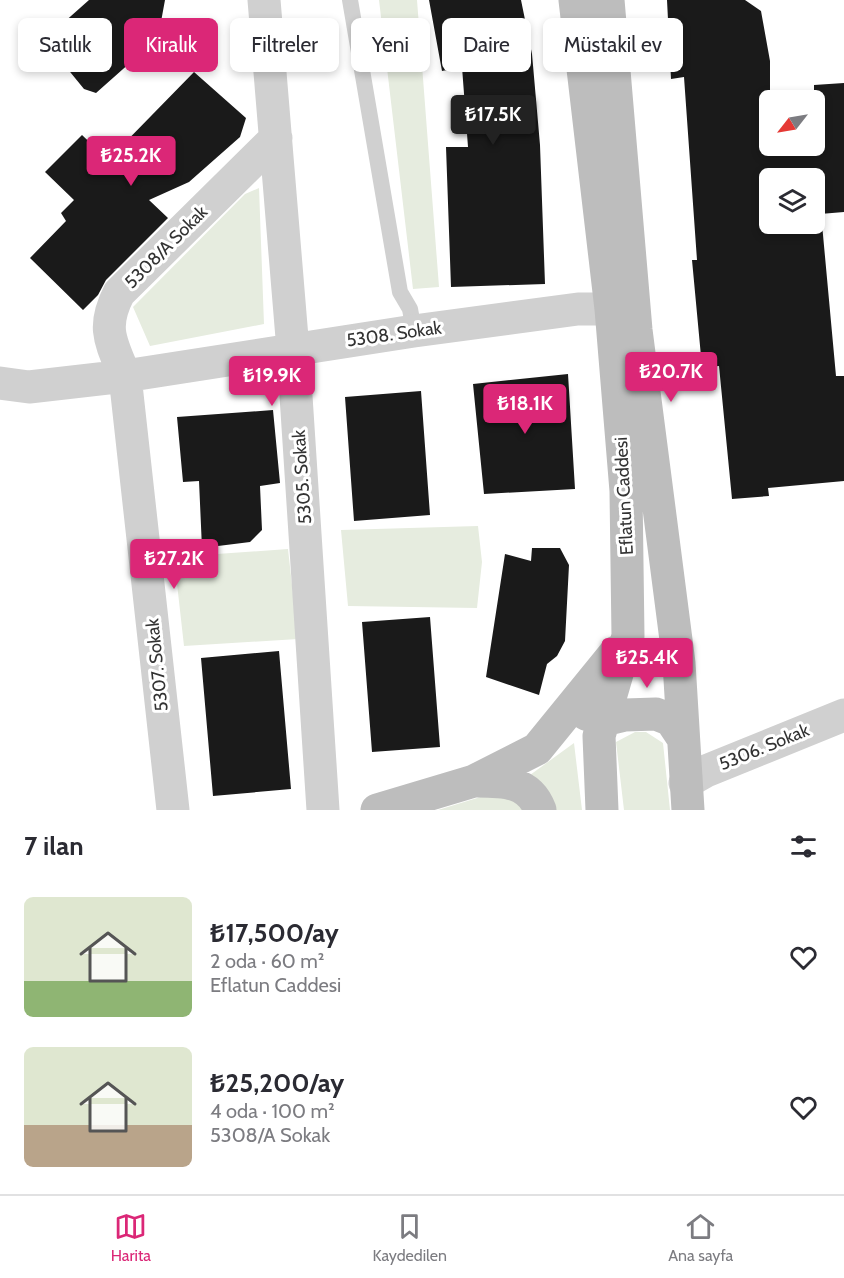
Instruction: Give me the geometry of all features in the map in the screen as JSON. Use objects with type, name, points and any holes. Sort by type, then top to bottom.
[{"type":"main road","name":"Eflatun Caddesi","points":[[575,0],[611,309],[626,491],[628,636],[599,736],[602,810]]},
{"type":"main road","name":"Eflatun Caddesi","points":[[608,0],[636,330],[679,663],[686,796]]},
{"type":"main road","points":[[377,810],[474,781],[537,749],[571,710],[628,636]]},
{"type":"main road","points":[[571,710],[604,720],[625,715],[656,714],[671,720],[683,738]]},
{"type":"main road","points":[[474,781],[508,781],[525,789],[537,801],[540,810]]},
{"type":"street","name":"5305. Sokak","points":[[264,0],[293,350],[323,810]]},
{"type":"street","name":"5308/A Sokak","points":[[124,376],[109,336],[109,313],[119,293],[276,138]]},
{"type":"street","name":"5308. Sokak","points":[[0,383],[29,387],[124,376],[414,331],[578,309],[611,309]]},
{"type":"street","name":"5307. Sokak","points":[[124,376],[173,810]]},
{"type":"street","name":"5306. Sokak","points":[[686,796],[706,771],[844,715]]},
{"type":"lane","points":[[350,0],[400,292],[410,309],[414,331]]},
{"type":"shaded area","points":[[379,0],[417,0],[418,18],[381,18]]},
{"type":"shaded area","points":[[387,72],[423,72],[439,287],[413,289]]},
{"type":"shaded area","points":[[259,188],[264,324],[150,346],[133,307],[245,194]]},
{"type":"shaded area","points":[[478,526],[482,562],[477,608],[348,606],[341,530]]},
{"type":"shaded area","points":[[288,549],[298,639],[184,646],[174,557]]},
{"type":"shaded area","points":[[635,732],[646,732],[663,743],[670,810],[624,810],[616,742]]},
{"type":"shaded area","points":[[574,743],[582,810],[554,810],[530,775]]},
{"type":"shaded area","points":[[500,791],[527,810],[438,810]]},
{"type":"building","points":[[89,0],[165,0],[162,18],[124,18],[124,68],[96,93],[84,89],[70,72],[112,72],[112,18],[69,18]]},
{"type":"building","points":[[429,0],[521,0],[525,18],[442,18],[442,71]]},
{"type":"building","points":[[667,0],[745,0],[761,11],[770,61],[770,90],[759,90],[759,156],[825,156],[825,90],[814,90],[814,85],[844,83],[844,212],[825,214],[825,168],[759,168],[759,234],[823,234],[836,376],[844,376],[844,481],[768,488],[769,496],[732,499],[719,366],[702,367],[692,260],[697,260],[684,77],[671,79],[671,72],[683,72],[683,18],[668,18]]},
{"type":"building","points":[[531,49],[540,145],[545,284],[451,287],[446,147],[468,147],[462,72],[531,72]]},
{"type":"building","points":[[194,72],[246,118],[240,137],[189,182],[149,200],[168,218],[106,280],[98,295],[83,310],[30,258],[66,221],[61,213],[74,200],[45,172],[82,135],[108,160]]},
{"type":"building","points":[[568,374],[575,489],[484,494],[473,384]]},
{"type":"building","points":[[421,391],[430,515],[354,521],[345,397]]},
{"type":"building","points":[[273,410],[280,483],[260,486],[262,530],[250,542],[202,548],[199,481],[183,482],[177,417]]},
{"type":"building","points":[[532,548],[560,548],[569,565],[565,641],[557,656],[547,664],[539,695],[486,677],[505,554],[531,561]]},
{"type":"building","points":[[430,617],[440,747],[372,752],[362,622]]},
{"type":"building","points":[[279,651],[291,789],[213,796],[201,658]]}]
